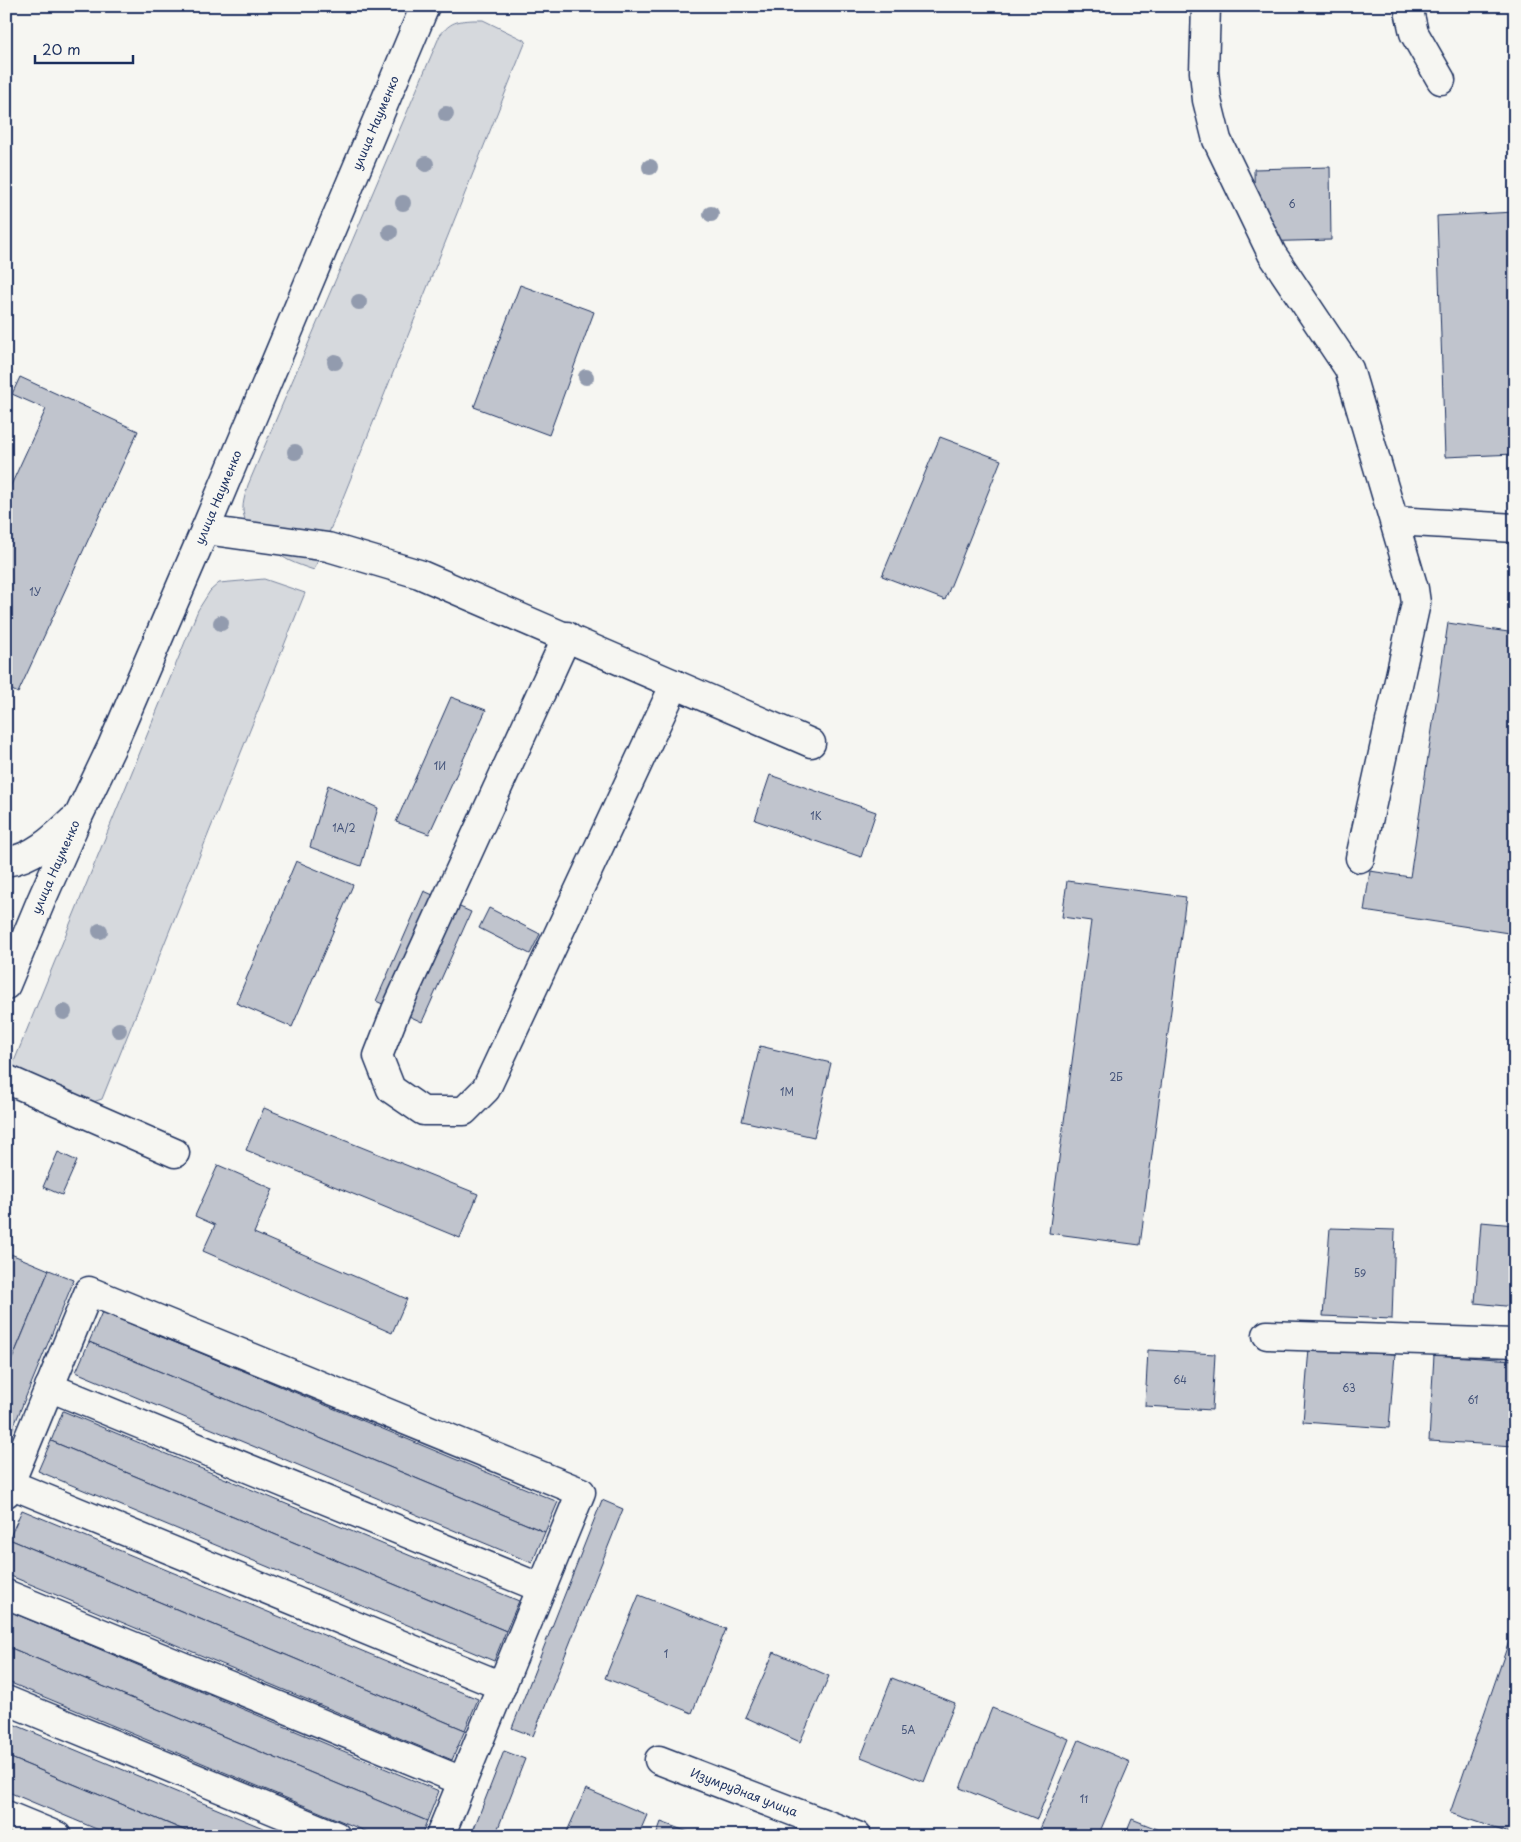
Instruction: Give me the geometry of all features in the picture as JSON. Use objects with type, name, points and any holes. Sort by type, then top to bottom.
[{"type":"main road","name":"улица Науменко","points":[[7,983],[41,901],[112,746],[205,530],[425,6]]},
{"type":"main road","points":[[1206,6],[1204,72],[1207,100],[1217,140],[1272,254],[1350,369],[1395,521],[1416,604],[1360,858]]},
{"type":"main road","points":[[1408,6],[1414,33],[1441,80]]},
{"type":"main road","points":[[1395,521],[1515,528]]},
{"type":"main road","points":[[205,530],[328,547],[419,574],[567,636],[811,743]]},
{"type":"main road","points":[[567,636],[408,982],[378,1056],[392,1089],[423,1111],[464,1111],[486,1089],[675,684]]},
{"type":"main road","points":[[41,901],[34,878],[11,861],[47,845],[79,815]]},
{"type":"main road","points":[[6,1079],[175,1153]]},
{"type":"main road","points":[[440,1836],[502,1686],[541,1588],[581,1492],[89,1291],[8,1489],[502,1686]]},
{"type":"main road","points":[[1267,1336],[1515,1343]]},
{"type":"main road","points":[[50,1387],[541,1588]]},
{"type":"main road","points":[[6,1594],[462,1781]]},
{"type":"main road","points":[[6,1700],[336,1836]]},
{"type":"main road","name":"Изумрудная улица","points":[[659,1760],[857,1836]]},
{"type":"main road","points":[[6,1815],[58,1836]]},
{"type":"shaded area","points":[[483,20],[526,41],[314,570],[288,560],[269,547],[250,528],[246,522],[243,508],[248,485],[440,35],[447,27],[454,23]]},
{"type":"shaded area","points":[[264,579],[305,593],[102,1099],[90,1103],[16,1072],[13,1064],[198,610],[210,591],[219,583]]},
{"type":"building","points":[[1330,167],[1331,240],[1255,242],[1254,169]]},
{"type":"building","points":[[1515,212],[1515,454],[1445,457],[1437,216]]},
{"type":"building","points":[[520,285],[594,312],[549,435],[474,407]]},
{"type":"building","points":[[20,377],[138,431],[18,693],[6,687],[6,496],[46,409],[12,394]]},
{"type":"building","points":[[940,437],[1001,460],[945,600],[882,576]]},
{"type":"building","points":[[1448,623],[1515,633],[1515,934],[1364,911],[1370,871],[1410,877]]},
{"type":"building","points":[[451,697],[486,710],[429,834],[396,822]]},
{"type":"building","points":[[770,775],[876,812],[861,857],[755,820]]},
{"type":"building","points":[[328,785],[378,808],[361,866],[310,847]]},
{"type":"building","points":[[296,861],[353,885],[292,1027],[236,1003]]},
{"type":"building","points":[[1067,881],[1186,897],[1140,1245],[1049,1233],[1091,921],[1062,917]]},
{"type":"building","points":[[424,891],[471,912],[422,1022],[376,1001]]},
{"type":"building","points":[[489,908],[540,934],[530,954],[479,928]]},
{"type":"building","points":[[760,1046],[831,1063],[814,1137],[742,1121]]},
{"type":"building","points":[[264,1108],[478,1194],[460,1238],[246,1150]]},
{"type":"building","points":[[58,1152],[77,1161],[62,1195],[43,1187]]},
{"type":"building","points":[[218,1165],[273,1189],[254,1233],[407,1299],[392,1333],[203,1251],[215,1225],[195,1216]]},
{"type":"building","points":[[1481,1222],[1515,1225],[1515,1307],[1475,1303]]},
{"type":"building","points":[[1330,1228],[1395,1230],[1392,1319],[1323,1316]]},
{"type":"building","points":[[6,1252],[49,1270],[6,1374]]},
{"type":"building","points":[[49,1270],[74,1280],[6,1445],[6,1374]]},
{"type":"building","points":[[102,1312],[558,1502],[545,1532],[89,1342]]},
{"type":"building","points":[[89,1342],[545,1532],[532,1563],[76,1372]]},
{"type":"building","points":[[1309,1348],[1395,1354],[1389,1428],[1303,1422]]},
{"type":"building","points":[[1148,1350],[1215,1354],[1212,1410],[1145,1406]]},
{"type":"building","points":[[1434,1355],[1515,1360],[1515,1446],[1429,1441]]},
{"type":"building","points":[[63,1411],[519,1601],[506,1631],[51,1441]]},
{"type":"building","points":[[51,1441],[506,1631],[494,1661],[38,1471]]},
{"type":"building","points":[[602,1500],[623,1509],[533,1736],[512,1728]]},
{"type":"building","points":[[22,1510],[478,1699],[465,1730],[9,1539]]},
{"type":"building","points":[[9,1539],[465,1730],[452,1760],[6,1574],[6,1547]]},
{"type":"building","points":[[639,1595],[726,1629],[692,1713],[605,1678]]},
{"type":"building","points":[[6,1610],[439,1791],[427,1821],[6,1646]]},
{"type":"building","points":[[1515,1624],[1515,1835],[1450,1813]]},
{"type":"building","points":[[6,1646],[427,1821],[421,1836],[377,1836],[6,1681]]},
{"type":"building","points":[[774,1652],[829,1676],[800,1742],[745,1717]]},
{"type":"building","points":[[892,1678],[955,1703],[924,1782],[861,1757]]},
{"type":"building","points":[[992,1708],[1069,1739],[1037,1819],[960,1788]]},
{"type":"building","points":[[6,1721],[282,1836],[198,1836],[6,1756]]},
{"type":"building","points":[[1079,1740],[1130,1762],[1098,1836],[1037,1836]]},
{"type":"building","points":[[504,1751],[525,1759],[495,1836],[471,1836]]},
{"type":"building","points":[[6,1756],[198,1836],[113,1836],[6,1791]]},
{"type":"building","points":[[586,1789],[647,1815],[638,1836],[565,1836]]},
{"type":"building","points":[[1132,1819],[1172,1835],[1125,1836]]},
{"type":"building","points":[[661,1822],[699,1836],[656,1836]]},
{"type":"building","points":[[1192,1832],[1205,1836],[1191,1836]]}]
